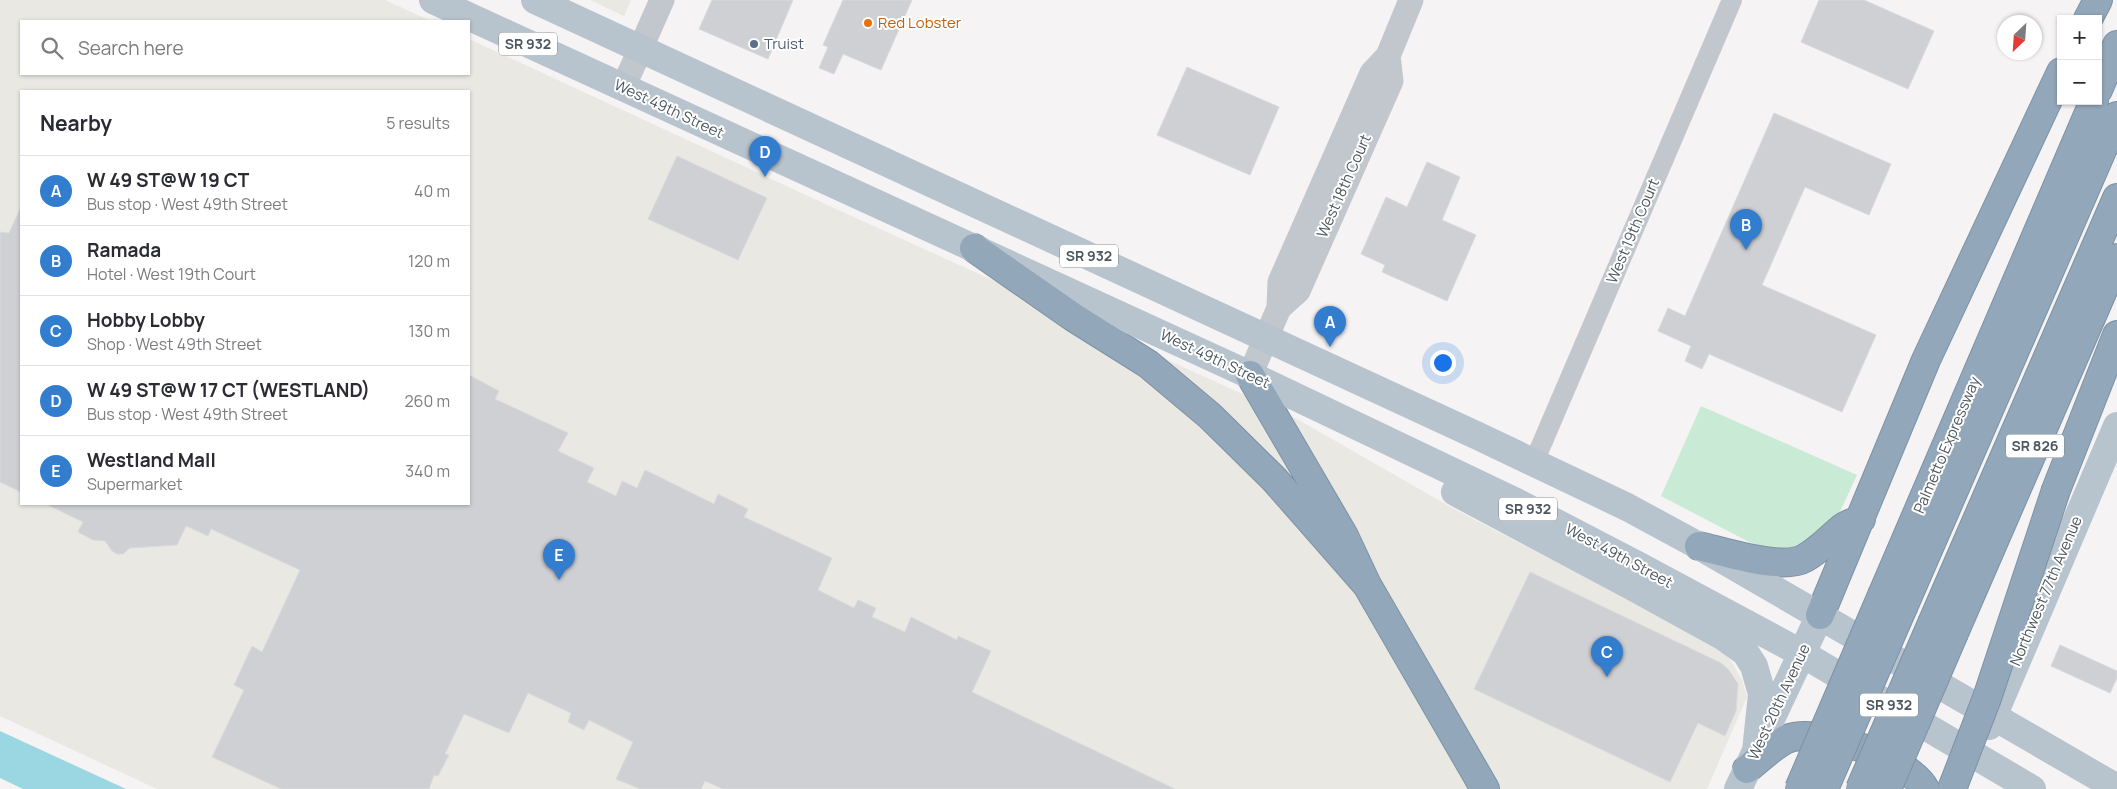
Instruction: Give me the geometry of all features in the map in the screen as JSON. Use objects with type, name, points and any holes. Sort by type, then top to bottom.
[{"type":"highway","points":[[2090,15],[2098,0]]},
{"type":"highway","points":[[2102,81],[2117,45]]},
{"type":"highway","points":[[1820,615],[1862,519],[1926,360],[2057,81]]},
{"type":"highway","name":"Palmetto Expressway","points":[[1799,789],[1894,599],[2092,105]]},
{"type":"highway","points":[[1824,789],[1894,599],[2117,116]]},
{"type":"highway","points":[[1860,789],[1943,627],[2117,198]]},
{"type":"highway","points":[[974,248],[1074,317],[1148,364],[1210,416],[1274,478],[1367,585]]},
{"type":"highway","name":"SR 826","points":[[1887,789],[1943,627],[2117,258]]},
{"type":"highway","points":[[1952,789],[1987,698],[2056,490],[2117,335]]},
{"type":"highway","points":[[1250,374],[1344,536],[1367,585],[1485,789]]},
{"type":"highway","points":[[1699,546],[1758,560],[1781,562],[1803,559],[1826,544],[1842,528],[1862,519]]},
{"type":"highway","points":[[1747,769],[1788,739],[1818,736],[1881,755],[1906,769],[1925,789]]},
{"type":"highway","points":[[1961,789],[1976,757]]},
{"type":"main road","name":"West 49th Street","points":[[433,0],[1250,374],[1526,508],[1801,653],[1976,757]]},
{"type":"main road","name":"SR 932","points":[[535,0],[1534,462],[1626,507],[1820,615],[2117,788]]},
{"type":"main road","points":[[1334,415],[1368,442],[1428,477],[1526,532],[1633,586],[1724,637],[1745,652],[1754,666],[1762,694],[1747,769]]},
{"type":"main road","name":"Northwest 77th Avenue","points":[[1976,757],[2117,426]]},
{"type":"main road","name":"West 20th Avenue","points":[[1747,769],[1820,615]]},
{"type":"main road","name":"SR 932","points":[[1976,757],[2032,789]]},
{"type":"street","points":[[623,88],[662,0]]},
{"type":"street","name":"West 18th Court","points":[[1250,374],[1279,308],[1280,282],[1372,74],[1388,56],[1411,0]]},
{"type":"street","name":"West 19th Court","points":[[1534,462],[1732,0]]},
{"type":"shaded area","points":[[0,0],[385,0],[429,20],[20,20],[20,75],[470,75],[470,39],[1297,419],[1456,510],[1714,644],[1730,659],[1742,680],[1747,697],[1707,789],[157,789],[0,716]]},
{"type":"shaded area","points":[[590,0],[631,0],[624,16]]},
{"type":"green space","points":[[1701,406],[1857,475],[1839,514],[1807,541],[1796,547],[1762,547],[1661,496]]},
{"type":"water","points":[[0,731],[126,789],[23,789],[0,778]]},
{"type":"building","name":"Truist","points":[[712,0],[793,0],[768,59],[699,29]]},
{"type":"building","name":"Red Lobster","points":[[843,0],[912,0],[881,70],[843,54],[834,74],[819,68],[828,47],[823,45]]},
{"type":"building","points":[[1819,0],[1864,0],[1934,31],[1908,89],[1801,42]]},
{"type":"building","points":[[1187,67],[1279,107],[1250,175],[1157,135]]},
{"type":"building","points":[[1774,113],[1891,164],[1869,215],[1805,187],[1762,285],[1876,335],[1842,412],[1709,354],[1702,369],[1685,361],[1691,346],[1658,331],[1668,308],[1685,316]]},
{"type":"building","points":[[677,156],[767,198],[738,260],[648,219]]},
{"type":"building","points":[[1427,162],[1460,177],[1442,220],[1476,235],[1447,301],[1382,272],[1385,265],[1361,254],[1386,197],[1407,207]]},
{"type":"building","points":[[20,209],[20,492],[0,482],[0,232],[9,233]]},
{"type":"building","points":[[470,376],[499,391],[495,399],[568,433],[558,451],[594,468],[587,482],[616,496],[622,481],[637,488],[645,470],[714,504],[718,494],[748,509],[744,517],[832,558],[818,590],[854,608],[858,600],[876,608],[872,617],[905,632],[911,617],[957,640],[958,636],[991,651],[972,692],[1175,789],[723,789],[705,781],[701,789],[640,789],[616,779],[633,742],[589,720],[584,730],[568,722],[571,713],[528,693],[509,733],[464,714],[445,754],[449,755],[438,776],[434,775],[429,789],[281,789],[212,757],[244,690],[234,685],[252,646],[262,652],[300,570],[211,529],[208,536],[186,526],[177,545],[130,548],[123,554],[117,554],[112,551],[105,541],[93,540],[78,532],[83,522],[48,505],[470,505]]},
{"type":"building","points":[[1530,572],[1721,663],[1729,670],[1738,684],[1736,711],[1725,736],[1698,723],[1670,782],[1474,689]]},
{"type":"building","points":[[2060,645],[2117,671],[2117,678],[2110,693],[2051,666]]},
{"type":"place","name":"Red Lobster","points":[[868,23]]},
{"type":"place","name":"Truist","points":[[754,44]]},
{"type":"place","name":"W 49 ST@W 17 CT (WESTLAND)","points":[[765,177]]},
{"type":"place","name":"Ramada","points":[[1746,250]]},
{"type":"place","name":"W 49 ST@W 19 CT","points":[[1330,347]]},
{"type":"place","name":"Westland Mall","points":[[559,580]]},
{"type":"place","name":"Hobby Lobby","points":[[1607,677]]}]
